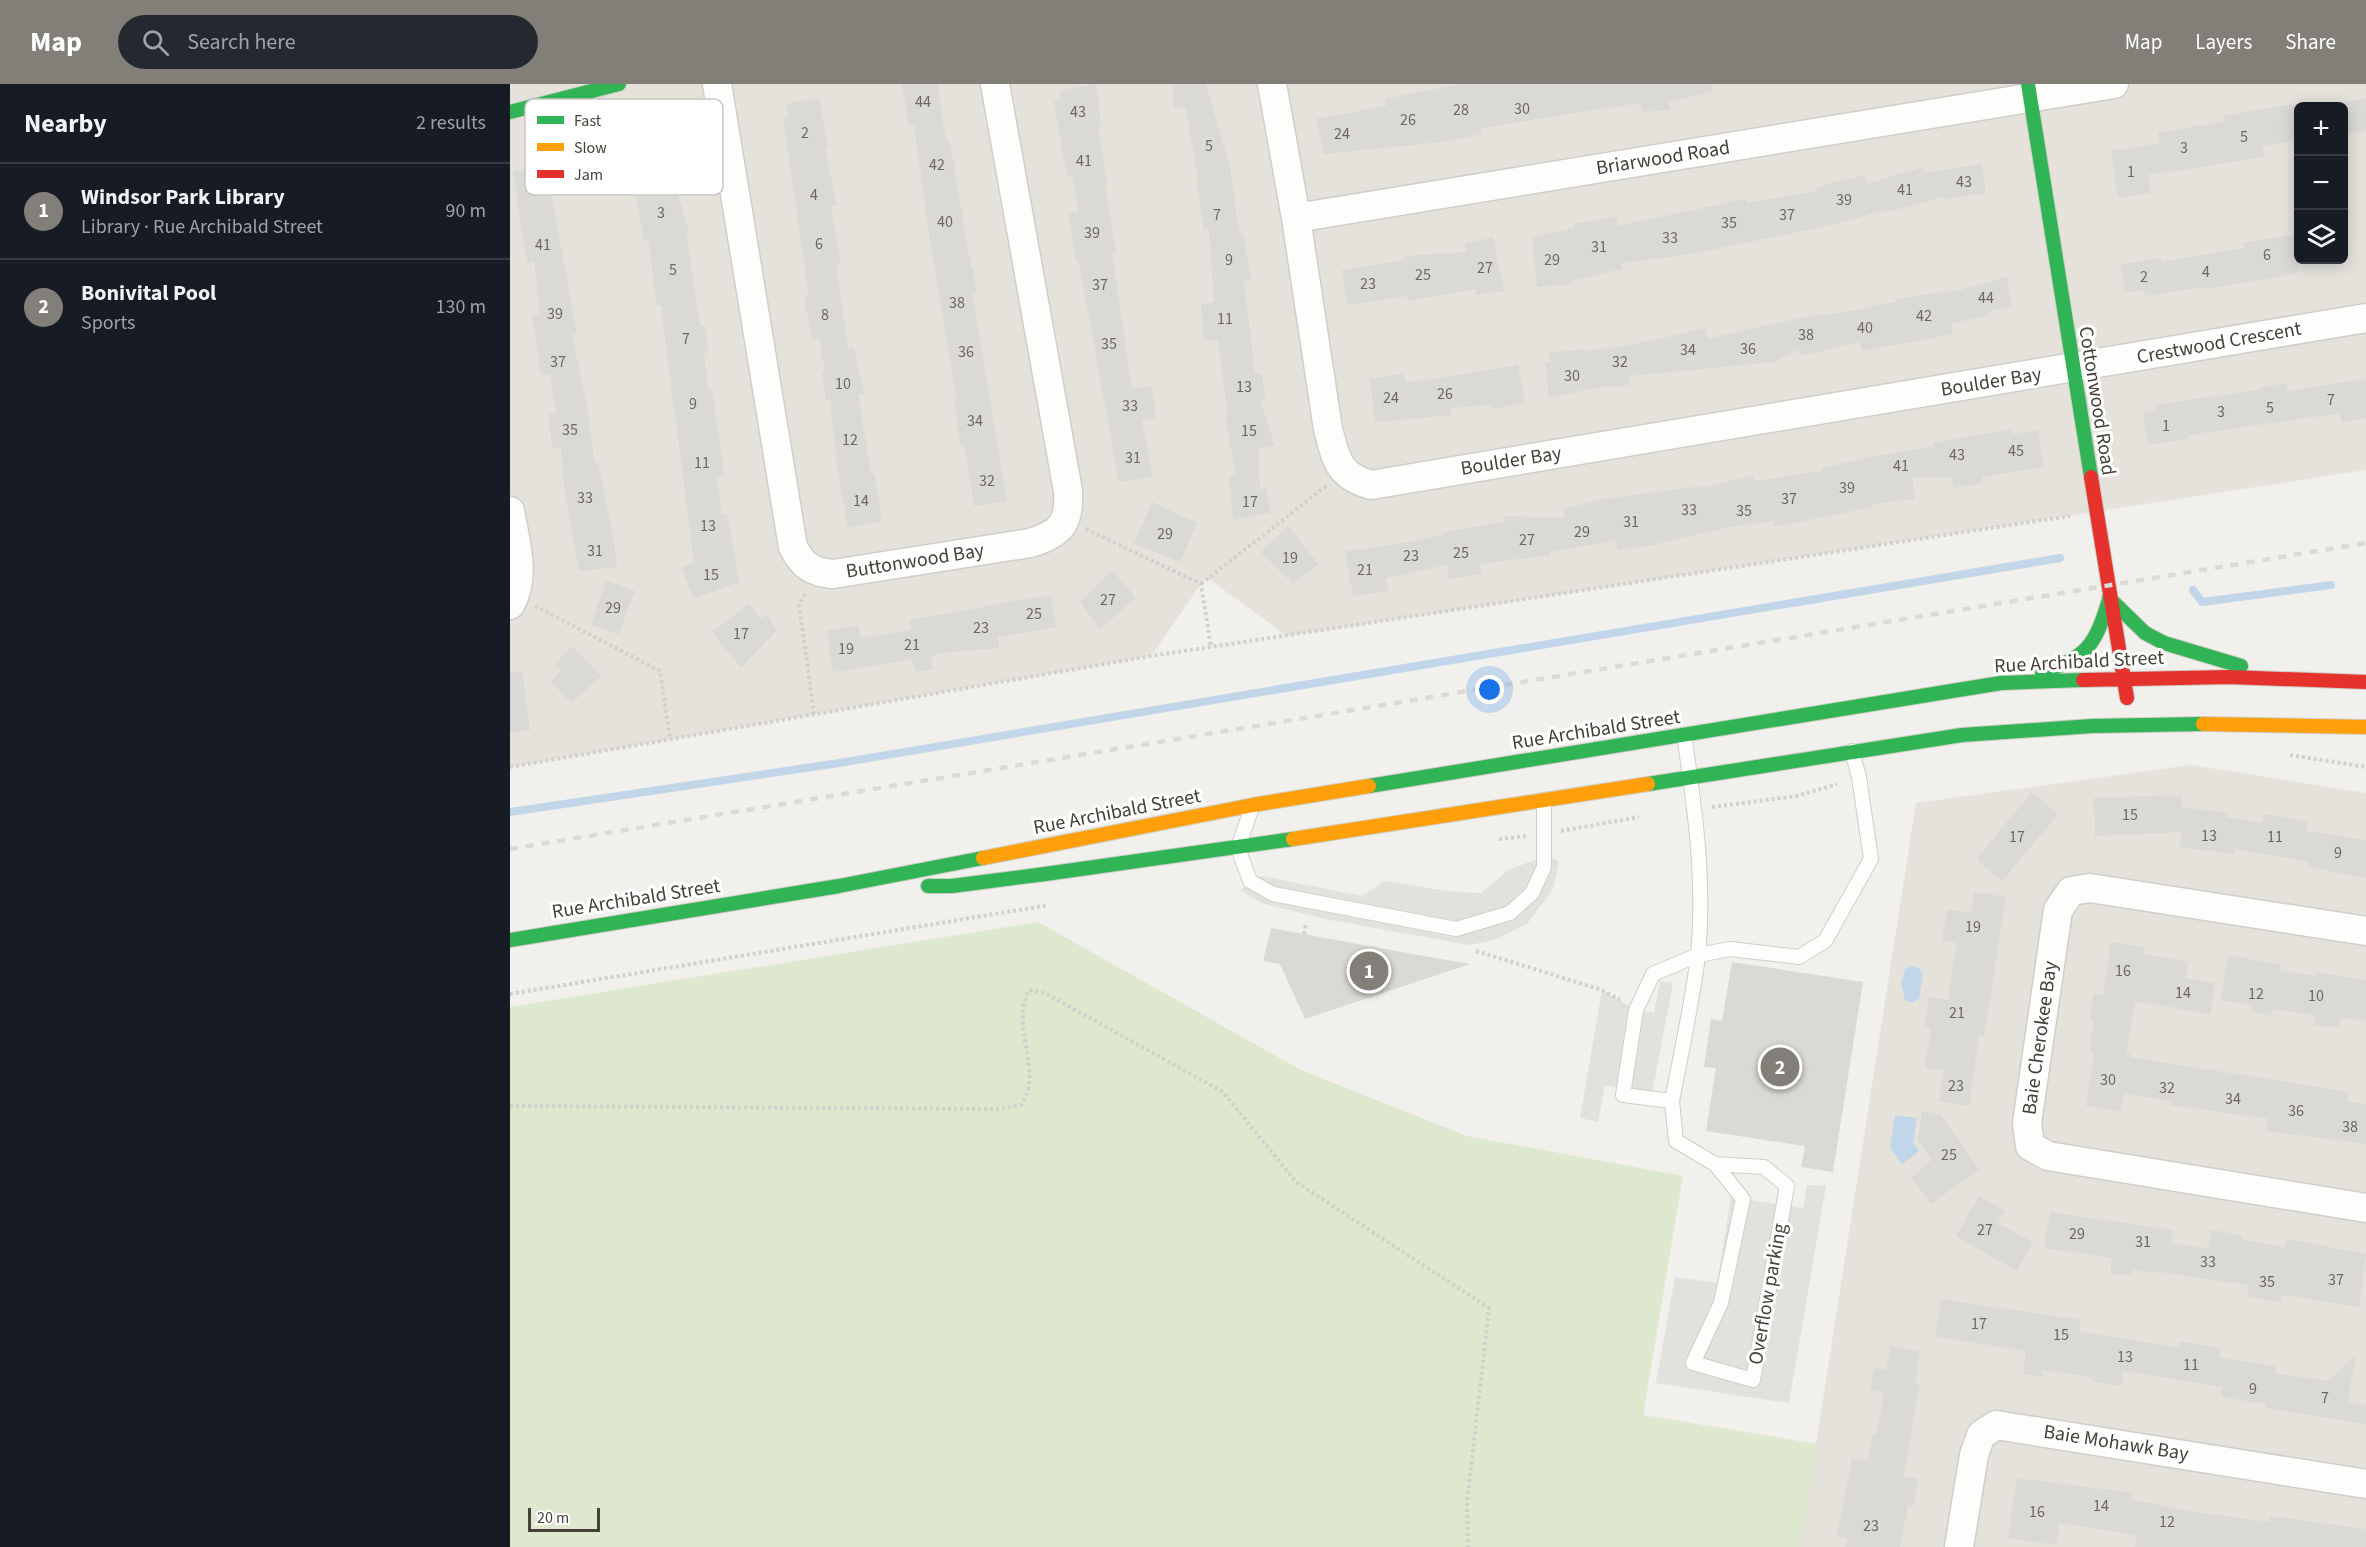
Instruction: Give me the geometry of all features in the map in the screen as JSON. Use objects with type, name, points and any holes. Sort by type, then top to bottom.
[{"type":"main road","points":[[561,99],[619,84]]},
{"type":"main road","name":"Cottonwood Road","points":[[2029,91],[2109,598],[2125,678],[2130,723]]},
{"type":"main road","points":[[510,112],[525,108]]},
{"type":"main road","points":[[2001,683],[2071,664],[2085,655],[2097,638],[2109,598],[2145,633],[2164,643],[2191,653],[2283,676]]},
{"type":"main road","name":"Rue Archibald Street","points":[[510,940],[839,886],[1253,805],[2001,683],[2125,678],[2283,676],[2366,682]]},
{"type":"main road","name":"Rue Archibald Street","points":[[839,886],[952,886],[1238,848],[1852,751],[1999,731],[2130,723],[2248,723],[2366,727]]},
{"type":"street","name":"Buttonwood Bay","points":[[717,84],[719,99]]},
{"type":"street","points":[[995,84],[1068,491],[1066,520]]},
{"type":"street","points":[[1272,84],[1296,218],[1328,429],[1337,461],[1344,472]]},
{"type":"street","name":"Briarwood Road","points":[[1296,218],[2029,91],[2114,84]]},
{"type":"street","name":"Buttonwood Bay","points":[[723,121],[791,537],[801,563],[818,573],[846,574],[1030,543],[1050,537],[1066,520]]},
{"type":"street","name":"Crestwood Crescent","points":[[2072,368],[2366,318]]},
{"type":"street","name":"Boulder Bay","points":[[1344,472],[1356,481],[1371,485],[2072,368]]},
{"type":"street","points":[[510,511],[520,574],[513,600]]},
{"type":"street","name":"Baie Cherokee Bay","points":[[2366,931],[2091,888],[2070,891],[2058,910],[2027,1123],[2030,1146],[2048,1156],[2366,1208]]},
{"type":"street","name":"Baie Mohawk Bay","points":[[1959,1547],[1974,1455],[1981,1435],[1996,1425],[2366,1484]]},
{"type":"lane","points":[[1684,735],[1695,809],[1700,878],[1698,955],[1672,1101],[1623,1095],[1636,1010],[1653,974],[1698,955],[1730,949],[1799,957],[1826,941],[1871,860],[1859,777],[1852,751]]},
{"type":"lane","points":[[1253,805],[1238,848],[1250,881],[1273,894],[1456,929],[1509,913],[1532,893],[1544,867],[1544,799]]},
{"type":"lane","name":"Overflow parking","points":[[1672,1101],[1676,1141],[1715,1164],[1743,1199],[1721,1303],[1693,1363],[1753,1380],[1787,1186],[1764,1167],[1715,1164]]},
{"type":"path","points":[[1201,584],[1344,472]]},
{"type":"path","points":[[510,766],[1211,647],[2096,512]]},
{"type":"path","points":[[1066,520],[1201,584]]},
{"type":"path","points":[[814,714],[799,604],[818,573]]},
{"type":"path","points":[[1201,584],[1211,647]]},
{"type":"path","points":[[513,600],[660,671],[670,739]]},
{"type":"path","points":[[2284,754],[2366,766]]},
{"type":"path","points":[[1695,809],[1797,796],[1859,777]]},
{"type":"path","points":[[1488,840],[1544,834],[1650,815]]},
{"type":"path","points":[[510,994],[1050,904]]},
{"type":"path","points":[[1304,934],[1306,923]]},
{"type":"path","points":[[1476,951],[1602,990]]},
{"type":"path","points":[[510,1106],[998,1109],[1020,1105],[1029,1093],[1030,1068],[1022,1028],[1022,1004],[1029,990],[1046,993],[1223,1092],[1296,1182],[1489,1308],[1467,1503],[1468,1547]]},
{"type":"shaded area","points":[[510,84],[2366,84],[2366,470],[1287,636],[1206,577],[1151,656],[510,767]]},
{"type":"shaded area","points":[[2191,765],[2366,793],[2366,1547],[1800,1547],[1916,803]]},
{"type":"shaded area","points":[[1545,856],[1559,861],[1553,889],[1527,924],[1494,940],[1469,945],[1325,919],[1261,903],[1240,890],[1261,876],[1362,896],[1384,881],[1455,892],[1481,893],[1508,870]]},
{"type":"shaded area","points":[[1660,981],[1673,983],[1652,1094],[1605,1085],[1598,1122],[1580,1118],[1602,990],[1636,1010],[1654,1013]]},
{"type":"shaded area","points":[[1807,1185],[1826,1186],[1789,1403],[1656,1383],[1675,1277],[1717,1283],[1731,1197],[1803,1208]]},
{"type":"green space","points":[[1038,922],[1301,1070],[1467,1136],[1683,1176],[1643,1415],[1817,1444],[1800,1547],[510,1547],[510,1007]]},
{"type":"water","points":[[1912,966],[1919,968],[1923,975],[1919,998],[1912,1003],[1905,1000],[1901,983],[1905,969]]},
{"type":"water","points":[[1895,1115],[1917,1118],[1913,1143],[1919,1151],[1902,1164],[1890,1147]]},
{"type":"building","points":[[902,84],[937,84],[946,141],[950,141],[971,267],[973,267],[976,292],[972,292],[1007,501],[974,506],[965,445],[961,446],[954,402],[957,401],[931,247],[914,125],[909,126]]},
{"type":"building","points":[[1096,84],[1101,126],[1098,126],[1107,185],[1105,185],[1116,252],[1112,253],[1132,389],[1151,386],[1156,418],[1142,421],[1153,476],[1119,482],[1078,258],[1075,259],[1069,213],[1078,212],[1073,176],[1067,176],[1054,102],[1061,99],[1060,90]]},
{"type":"building","points":[[1172,84],[1206,84],[1230,167],[1239,233],[1243,233],[1251,280],[1244,281],[1255,373],[1262,374],[1265,400],[1260,400],[1275,446],[1258,449],[1260,490],[1266,488],[1271,513],[1233,520],[1229,476],[1236,476],[1225,416],[1228,415],[1218,339],[1204,341],[1201,304],[1214,302],[1209,230],[1204,231],[1186,107],[1174,108]]},
{"type":"building","points":[[1460,84],[1712,84],[1713,91],[1668,102],[1670,110],[1642,112],[1639,103],[1481,128],[1482,134],[1450,141],[1324,154],[1316,119],[1386,106],[1385,99]]},
{"type":"building","points":[[819,98],[828,148],[825,149],[837,206],[831,207],[841,264],[836,265],[848,348],[854,347],[864,394],[858,395],[871,474],[874,474],[882,521],[848,527],[837,466],[830,400],[826,400],[822,373],[825,372],[819,338],[812,340],[804,296],[809,295],[783,118],[788,117],[786,104]]},
{"type":"building","points":[[2366,98],[2366,131],[2348,134],[2348,102],[2343,102]]},
{"type":"building","points":[[2294,104],[2294,141],[2262,146],[2264,157],[2148,175],[2151,193],[2118,198],[2111,151],[2160,143],[2158,133],[2225,121],[2224,116]]},
{"type":"building","points":[[1982,164],[1986,193],[1945,199],[1945,196],[1836,224],[1691,254],[1621,263],[1622,269],[1572,281],[1572,284],[1537,287],[1532,237],[1575,228],[1574,224],[1617,217],[1618,226],[1745,199],[1747,203],[1817,191],[1817,187],[1864,175],[1866,184],[1923,167],[1924,173]]},
{"type":"building","points":[[525,169],[525,195],[551,195],[577,334],[572,335],[586,401],[595,463],[598,462],[613,535],[617,567],[579,571],[564,487],[561,447],[552,448],[549,414],[556,413],[550,375],[541,375],[532,315],[540,313],[534,261],[527,263],[513,171]]},
{"type":"building","points":[[636,195],[678,195],[689,231],[686,231],[700,326],[705,326],[708,352],[704,353],[708,389],[712,389],[724,476],[717,477],[722,515],[727,514],[739,582],[693,599],[682,568],[694,563],[661,306],[657,306],[648,239],[644,240]]},
{"type":"building","points":[[2294,236],[2294,264],[2298,264],[2298,273],[2205,289],[2204,287],[2144,296],[2143,290],[2125,293],[2121,264],[2161,258],[2162,262],[2244,248],[2243,243]]},
{"type":"building","points":[[1493,237],[1504,291],[1476,295],[1475,289],[1408,301],[1408,296],[1347,305],[1342,270],[1405,260],[1404,256],[1467,252],[1465,244]]},
{"type":"building","points":[[2007,277],[2012,307],[1989,311],[1989,316],[1951,323],[1953,334],[1863,351],[1859,342],[1802,356],[1797,350],[1774,362],[1630,376],[1629,385],[1596,388],[1549,398],[1545,362],[1550,362],[1549,353],[1583,349],[1583,352],[1640,343],[1705,328],[1707,339],[1822,313],[1823,316],[1896,302],[1895,299],[1959,290]]},
{"type":"building","points":[[1518,365],[1525,403],[1492,409],[1492,405],[1451,408],[1451,415],[1375,422],[1370,379],[1404,373],[1406,383]]},
{"type":"building","points":[[2366,379],[2366,418],[2342,422],[2340,414],[2313,417],[2188,435],[2189,439],[2148,445],[2143,413],[2156,410],[2155,405],[2262,389],[2262,387],[2286,383],[2287,391]]},
{"type":"building","points":[[2011,429],[2012,434],[2038,430],[2044,467],[1982,477],[1983,483],[1953,488],[1952,478],[1913,477],[1914,499],[1872,504],[1873,507],[1774,527],[1773,521],[1725,528],[1653,545],[1617,550],[1616,540],[1550,552],[1550,555],[1480,564],[1482,574],[1449,579],[1447,565],[1386,578],[1388,591],[1353,596],[1345,551],[1381,547],[1443,535],[1442,532],[1504,522],[1503,516],[1565,518],[1563,509],[1603,499],[1702,486],[1703,488],[1753,475],[1754,481],[1822,471],[1822,468],[1875,456]]},
{"type":"building","points":[[1152,502],[1197,523],[1180,562],[1134,544]]},
{"type":"building","points":[[1289,526],[1318,564],[1293,584],[1261,552]]},
{"type":"building","points":[[1112,570],[1136,598],[1100,629],[1080,602]]},
{"type":"building","points":[[606,581],[635,591],[619,634],[591,625]]},
{"type":"building","points":[[1051,595],[1056,627],[998,637],[999,648],[940,653],[931,657],[933,669],[915,672],[912,659],[833,672],[827,630],[858,626],[860,638],[911,630],[909,620]]},
{"type":"building","points":[[749,604],[761,618],[767,615],[777,630],[741,668],[712,632]]},
{"type":"building","points":[[572,646],[602,676],[571,703],[551,681],[561,671],[555,664]]},
{"type":"building","points":[[522,671],[530,730],[510,733],[510,672]]},
{"type":"building","points":[[2032,792],[2058,814],[2002,881],[1976,859]]},
{"type":"building","points":[[2181,795],[2182,807],[2227,813],[2226,817],[2262,823],[2263,814],[2308,822],[2306,831],[2366,840],[2366,878],[2309,867],[2310,862],[2235,849],[2234,854],[2180,847],[2182,832],[2095,836],[2094,798]]},
{"type":"building","points":[[1974,892],[2006,897],[1984,1036],[1979,1035],[1969,1106],[1939,1101],[1944,1070],[1925,1068],[1931,1028],[1925,1027],[1929,997],[1948,1000],[1957,943],[1942,941],[1947,909],[1971,913]]},
{"type":"building","points":[[1271,928],[1470,964],[1305,1019],[1280,964],[1263,961]]},
{"type":"building","points":[[2111,942],[2144,947],[2143,954],[2188,962],[2185,978],[2215,983],[2210,1014],[2135,1001],[2126,1053],[2130,1054],[2130,1057],[2349,1092],[2347,1101],[2366,1104],[2366,1144],[2266,1131],[2268,1119],[2170,1105],[2171,1101],[2124,1094],[2121,1112],[2086,1106],[2094,1053],[2089,1052],[2094,1020],[2089,1019],[2094,994],[2103,995]]},
{"type":"building","points":[[2228,955],[2281,965],[2280,971],[2316,976],[2317,972],[2366,980],[2366,1021],[2340,1017],[2339,1028],[2314,1025],[2315,1015],[2273,1009],[2272,1016],[2252,1012],[2253,1005],[2221,1000]]},
{"type":"building","points":[[1732,962],[1863,982],[1833,1172],[1801,1167],[1805,1146],[1706,1131],[1716,1068],[1704,1067],[1711,1019],[1722,1021]]},
{"type":"building","points":[[1922,1111],[1940,1114],[1979,1169],[1931,1204],[1912,1178],[1932,1159],[1918,1140]]},
{"type":"building","points":[[1979,1196],[2005,1211],[1998,1223],[2033,1242],[2017,1271],[1956,1236]]},
{"type":"building","points":[[2050,1212],[2173,1230],[2171,1243],[2208,1249],[2211,1230],[2242,1235],[2242,1240],[2285,1247],[2286,1239],[2366,1254],[2359,1307],[2282,1295],[2281,1302],[2247,1297],[2249,1285],[2153,1271],[2152,1273],[2132,1270],[2131,1276],[2110,1273],[2112,1258],[2044,1248]]},
{"type":"building","points":[[1941,1299],[2081,1320],[2079,1332],[2178,1347],[2179,1341],[2221,1348],[2219,1358],[2276,1366],[2275,1373],[2328,1381],[2355,1356],[2348,1402],[2366,1405],[2366,1424],[2265,1408],[2266,1404],[2221,1397],[2222,1387],[2123,1371],[2121,1386],[2091,1381],[2091,1377],[2043,1370],[2042,1377],[2023,1374],[2026,1351],[1935,1336]]},
{"type":"building","points":[[1891,1346],[1920,1351],[1915,1383],[1919,1384],[1904,1476],[1918,1479],[1913,1506],[1908,1505],[1900,1547],[1845,1547],[1847,1538],[1837,1536],[1852,1458],[1868,1461],[1872,1434],[1877,1435],[1884,1392],[1870,1389],[1874,1368],[1886,1370]]},
{"type":"building","points":[[2017,1478],[2133,1493],[2132,1500],[2197,1512],[2269,1522],[2270,1516],[2366,1529],[2366,1547],[2135,1547],[2137,1535],[2059,1523],[2056,1545],[2008,1538]]},
{"type":"waterway","points":[[510,812],[839,763],[2060,558]]},
{"type":"waterway","points":[[2193,590],[2202,602],[2331,585]]},
{"type":"railway","points":[[510,849],[2366,543]]},
{"type":"traffic: fast","points":[[561,99],[619,84]]},
{"type":"traffic: fast","points":[[2028,84],[2091,477]]},
{"type":"traffic: fast","points":[[510,112],[525,108]]},
{"type":"traffic: fast","points":[[2109,598],[2145,633],[2164,643],[2241,666]]},
{"type":"traffic: fast","points":[[2042,672],[2070,661],[2087,647],[2094,639],[2109,600]]},
{"type":"traffic: fast","points":[[1369,786],[2001,683],[2083,680]]},
{"type":"traffic: fast","points":[[1648,784],[1962,735],[2092,726],[2203,724]]},
{"type":"traffic: fast","points":[[928,886],[952,886],[1293,839]]},
{"type":"traffic: fast","points":[[510,940],[839,886],[983,858]]},
{"type":"traffic: slow","points":[[2203,724],[2366,727]]},
{"type":"traffic: slow","points":[[1293,839],[1648,784]]},
{"type":"traffic: slow","points":[[983,858],[1253,805],[1369,786]]},
{"type":"traffic: jam","points":[[2091,477],[2127,698]]},
{"type":"traffic: jam","points":[[2083,680],[2229,677],[2366,682]]},
{"type":"place","name":"Windsor Park Library","points":[[1369,971]]},
{"type":"place","name":"Bonivital Pool","points":[[1780,1067]]}]
